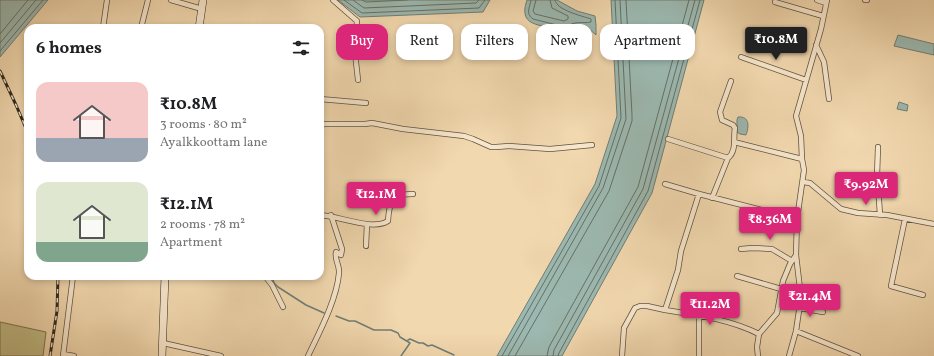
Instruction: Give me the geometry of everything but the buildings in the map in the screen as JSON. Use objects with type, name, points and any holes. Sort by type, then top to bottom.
[{"type":"street","points":[[104,24],[107,0]]},
{"type":"street","points":[[142,24],[148,0]]},
{"type":"street","points":[[171,0],[202,9]]},
{"type":"street","points":[[200,24],[203,0]]},
{"type":"street","points":[[333,0],[357,21],[355,53],[358,80]]},
{"type":"street","points":[[789,356],[800,308],[801,289],[796,255],[797,219],[804,170],[802,159],[802,136],[796,116],[827,1],[817,0]]},
{"type":"street","points":[[775,2],[823,16]]},
{"type":"street","points":[[816,45],[824,62],[829,99]]},
{"type":"street","points":[[741,57],[806,80]]},
{"type":"street","points":[[712,198],[728,158],[731,156],[735,146],[735,128],[733,125],[722,120],[720,116],[731,81]]},
{"type":"street","points":[[324,99],[366,103]]},
{"type":"street","points":[[324,124],[372,123],[403,129],[464,136],[491,147],[509,146],[550,149],[592,145]]},
{"type":"street","points":[[668,139],[728,158]]},
{"type":"street","points":[[734,142],[802,159]]},
{"type":"street","points":[[878,147],[876,176],[880,215]]},
{"type":"street","points":[[803,182],[810,184],[841,209],[858,214],[905,218],[934,224]]},
{"type":"street","points":[[665,184],[712,198],[797,219]]},
{"type":"street","points":[[324,215],[367,224],[384,224],[388,221],[389,207],[397,196],[403,194],[413,194]]},
{"type":"street","points":[[665,310],[678,270],[681,251],[699,194]]},
{"type":"street","points":[[308,356],[328,311],[340,272],[335,255],[336,252],[341,255],[342,249],[331,216]]},
{"type":"street","points":[[905,218],[891,286],[923,295]]},
{"type":"street","points":[[366,246],[367,224]]},
{"type":"street","points":[[741,249],[772,249],[792,261]]},
{"type":"street","points":[[758,356],[757,347],[759,334],[777,313],[780,289],[796,255]]},
{"type":"street","points":[[737,276],[780,289]]},
{"type":"street","points":[[72,280],[63,355],[74,356]]},
{"type":"street","points":[[162,356],[165,280]]},
{"type":"street","points":[[268,280],[283,307]]},
{"type":"street","points":[[622,356],[623,334],[635,308],[640,306],[699,315],[743,326],[759,334]]},
{"type":"street","points":[[800,308],[823,312]]},
{"type":"street","points":[[699,315],[699,356]]},
{"type":"street","points":[[796,330],[858,356]]},
{"type":"street","points":[[163,343],[221,356]]},
{"type":"shaded area","points":[[0,322],[46,332],[43,356],[0,356]]},
{"type":"water","points":[[0,0],[48,0],[28,24],[24,24],[24,28],[0,57]]},
{"type":"water","points":[[338,0],[490,0],[483,12],[360,17]]},
{"type":"water","points":[[527,0],[557,0],[577,11],[595,16],[596,35],[592,31],[592,24],[536,24],[526,17],[525,10]]},
{"type":"water","points":[[611,0],[704,0],[695,33],[695,24],[612,24]]},
{"type":"water","points":[[898,35],[934,44],[934,55],[894,46]]},
{"type":"water","points":[[614,60],[688,60],[652,193],[562,356],[497,356],[595,184],[617,116]]},
{"type":"water","points":[[899,102],[908,105],[907,111],[897,109]]},
{"type":"water","points":[[738,117],[745,118],[747,120],[748,129],[746,135],[737,132]]},
{"type":"waterway","points":[[273,280],[278,287],[306,305],[324,313]]},
{"type":"waterway","points":[[336,316],[349,321],[355,321],[374,330],[391,330],[398,333],[400,337],[410,343],[401,356]]},
{"type":"waterway","points":[[408,340],[410,339],[428,346],[432,345],[454,355]]},
{"type":"railway","points":[[0,71],[24,124]]},
{"type":"railway","points":[[50,356],[57,311],[58,280]]}]
